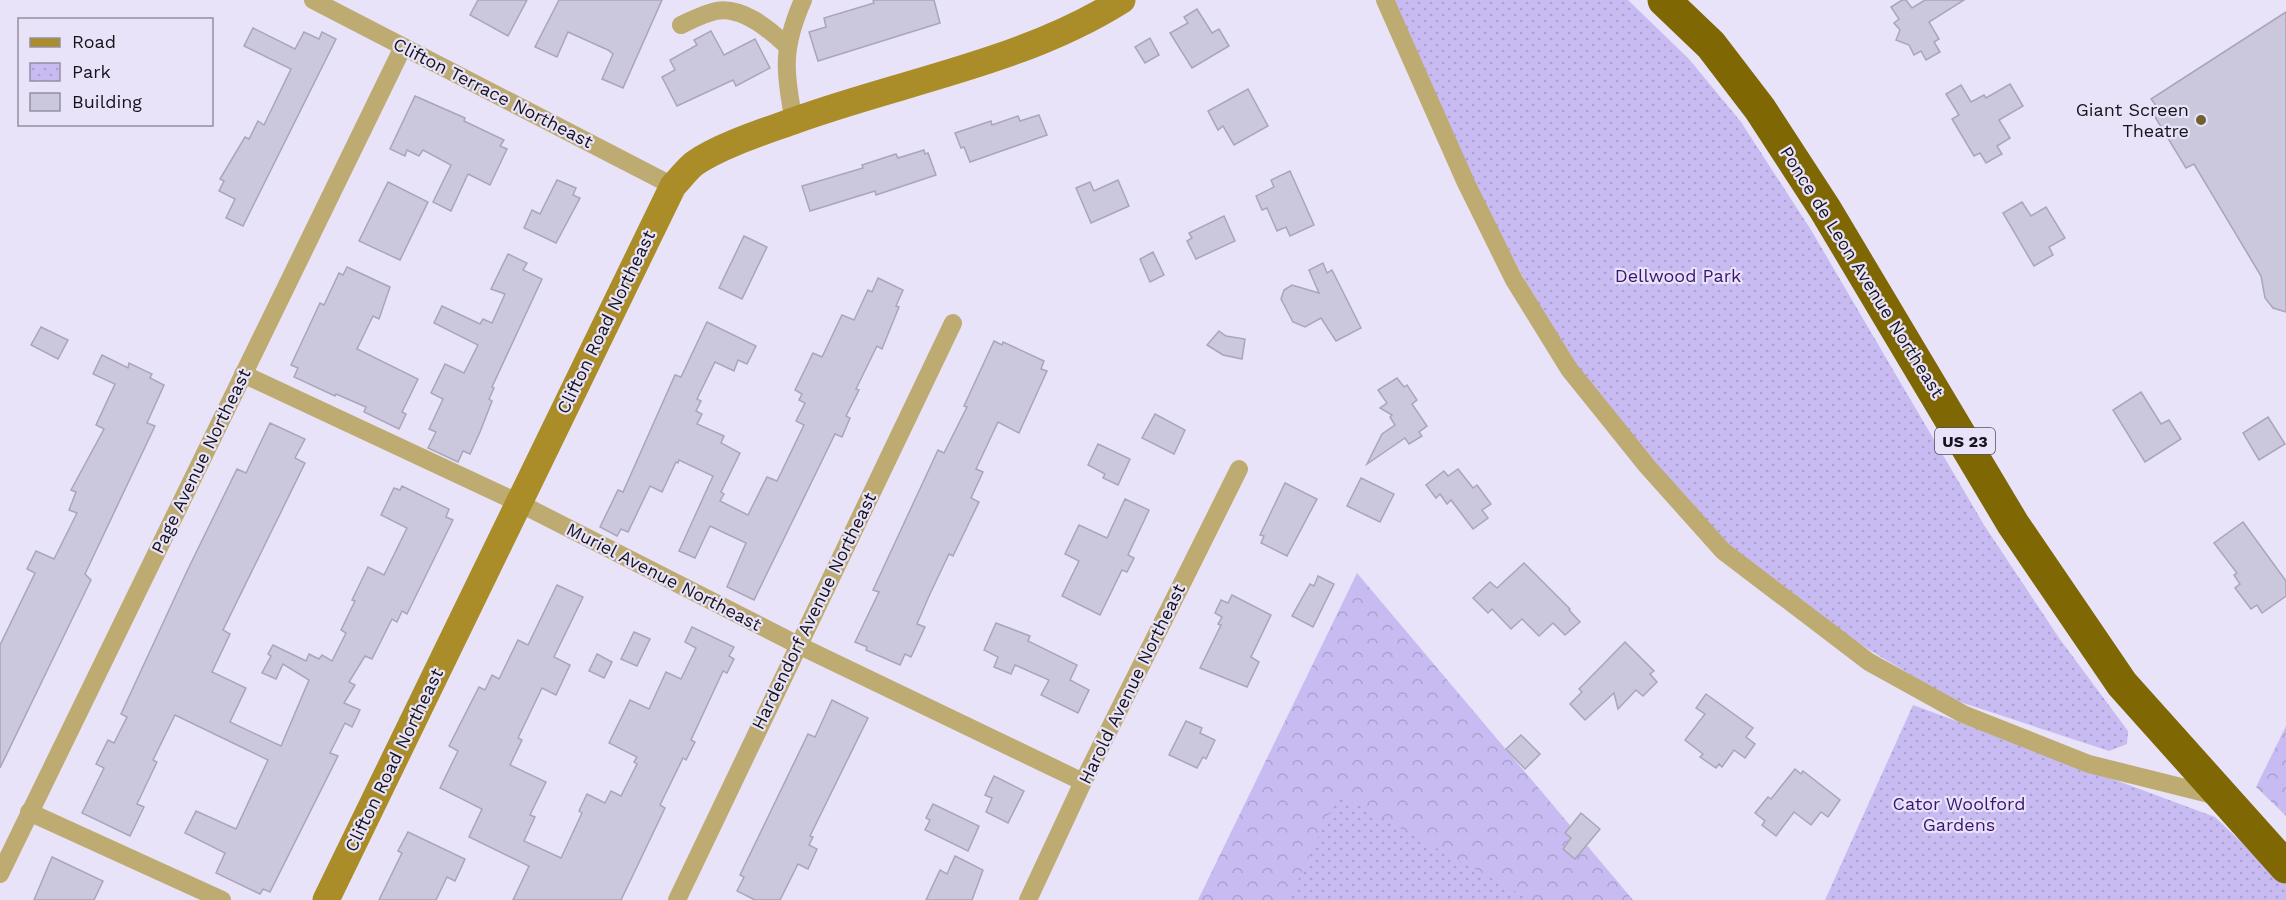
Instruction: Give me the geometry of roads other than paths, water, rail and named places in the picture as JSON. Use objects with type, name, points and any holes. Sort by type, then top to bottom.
[{"type":"highway","name":"Ponce de Leon Avenue Northeast","points":[[1664,0],[1711,45],[1760,109],[1825,209],[2013,524],[2069,610],[2122,684],[2286,867]]},
{"type":"street","name":"Clifton Terrace Northeast","points":[[313,0],[673,186]]},
{"type":"street","points":[[794,121],[786,77],[786,45],[803,0]]},
{"type":"street","name":"Clifton Road Northeast","points":[[326,900],[517,502],[673,186],[695,163],[747,138],[858,98],[971,65],[1041,41],[1099,14],[1122,0]]},
{"type":"street","points":[[1385,0],[1514,280],[1569,369],[1647,466],[1723,551],[1869,662],[1963,714],[2090,764],[2225,798]]},
{"type":"street","points":[[681,25],[718,10],[744,15],[768,28],[786,45]]},
{"type":"street","name":"Page Avenue Northeast","points":[[0,874],[403,47]]},
{"type":"street","name":"Hardendorf Avenue Northeast","points":[[676,900],[953,323]]},
{"type":"street","name":"Muriel Avenue Northeast","points":[[243,374],[517,502],[798,645],[1083,782]]},
{"type":"street","name":"Harold Avenue Northeast","points":[[1028,900],[1083,782],[1239,469]]},
{"type":"street","points":[[29,812],[222,900]]},
{"type":"place","name":"Giant Screen Theatre","points":[[2201,120]]},
{"type":"park label","name":"Dellwood Park","points":[[1678,276]]},
{"type":"park label","name":"Cator Woolford Gardens","points":[[1959,814]]}]
